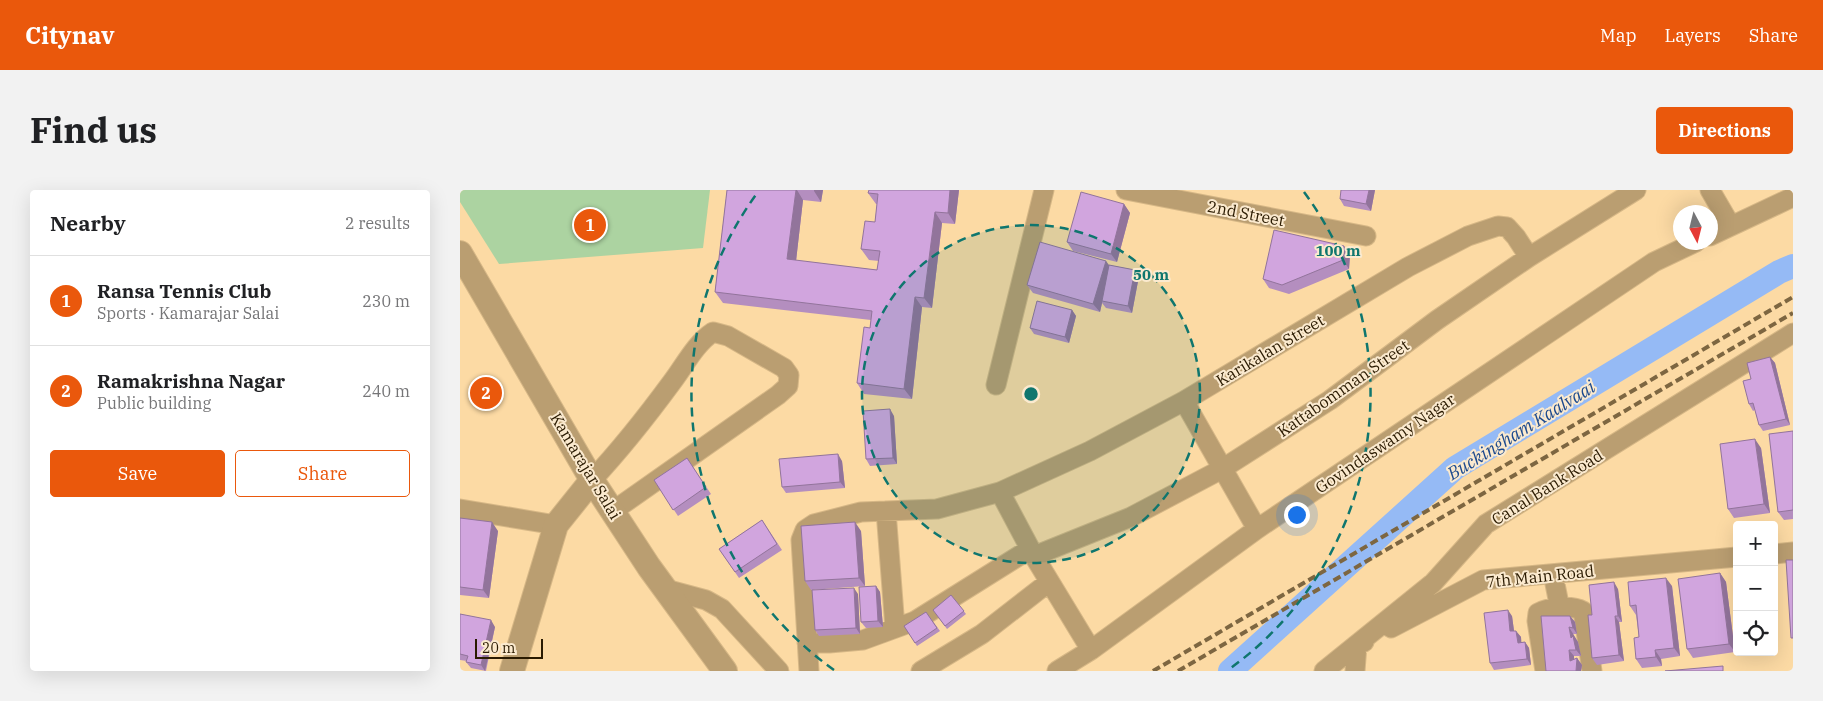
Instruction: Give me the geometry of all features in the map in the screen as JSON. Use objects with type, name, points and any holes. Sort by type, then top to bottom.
[{"type":"street","points":[[996,385],[1044,190]]},
{"type":"street","name":"2nd Street","points":[[1126,190],[1366,236]]},
{"type":"street","name":"Kattabomman Street","points":[[807,643],[863,640],[915,621],[1032,552],[1131,516],[1222,470],[1330,400],[1437,320],[1529,257],[1636,190]]},
{"type":"street","points":[[1710,190],[1731,226]]},
{"type":"street","points":[[1718,232],[1793,197]]},
{"type":"street","name":"Karikalan Street","points":[[807,643],[801,540],[805,530],[814,524],[861,512],[937,509],[1000,492],[1090,450],[1184,401],[1408,267],[1468,236],[1498,226],[1507,227],[1529,257]]},
{"type":"street","name":"Govindaswamy Nagar","points":[[1057,671],[1091,650],[1257,529],[1654,262],[1679,250]]},
{"type":"street","name":"Kamarajar Salai","points":[[460,253],[592,480],[665,589],[725,671]]},
{"type":"street","points":[[512,671],[556,525],[641,423],[702,340],[713,332],[728,336],[784,368],[789,375],[788,386],[778,395],[612,511]]},
{"type":"street","name":"Canal Bank Road","points":[[1324,671],[1433,583],[1486,524],[1793,333]]},
{"type":"street","points":[[1184,401],[1257,529]]},
{"type":"street","points":[[1000,492],[1049,582],[1091,650]]},
{"type":"street","points":[[460,509],[556,525]]},
{"type":"street","points":[[886,511],[895,628]]},
{"type":"street","points":[[1778,554],[1793,552]]},
{"type":"street","name":"7th Main Road","points":[[1357,645],[1483,580],[1733,557]]},
{"type":"street","points":[[1553,574],[1560,609]]},
{"type":"street","points":[[921,671],[982,634],[1049,582]]},
{"type":"street","points":[[665,589],[706,600],[722,608],[779,671]]},
{"type":"street","points":[[1545,671],[1537,621],[1538,613],[1543,610],[1578,608],[1583,611],[1592,671]]},
{"type":"street","points":[[807,643],[809,671]]},
{"type":"street","points":[[1355,671],[1357,645]]},
{"type":"green space","points":[[460,190],[710,190],[703,248],[499,264],[460,202]]},
{"type":"building","points":[[727,190],[796,190],[787,259],[877,270],[880,251],[861,249],[865,221],[875,222],[878,194],[868,193],[869,190],[950,190],[948,213],[935,212],[924,298],[915,297],[904,389],[857,383],[864,327],[870,328],[872,311],[715,292]]},
{"type":"building","points":[[1341,190],[1369,190],[1366,204],[1340,199]]},
{"type":"building","points":[[1081,192],[1124,204],[1111,254],[1067,242]]},
{"type":"building","points":[[1274,230],[1344,246],[1343,260],[1282,285],[1263,279]]},
{"type":"building","points":[[1040,242],[1106,261],[1093,304],[1027,285]]},
{"type":"building","points":[[1109,265],[1135,270],[1128,306],[1102,301]]},
{"type":"building","points":[[1037,301],[1072,310],[1065,337],[1030,328]]},
{"type":"building","points":[[1770,357],[1786,419],[1759,425],[1753,403],[1749,404],[1743,381],[1751,379],[1747,363]]},
{"type":"building","points":[[890,409],[893,458],[866,459],[863,411]]},
{"type":"building","points":[[1793,431],[1793,510],[1778,512],[1769,434]]},
{"type":"building","points":[[1755,439],[1764,504],[1728,509],[1720,444]]},
{"type":"building","points":[[838,454],[840,482],[782,487],[779,459]]},
{"type":"building","points":[[687,458],[706,487],[673,510],[654,480]]},
{"type":"building","points":[[460,518],[492,522],[483,590],[460,587]]},
{"type":"building","points":[[762,520],[777,544],[735,572],[719,549]]},
{"type":"building","points":[[855,522],[859,578],[805,581],[801,526]]},
{"type":"building","points":[[1786,560],[1793,560],[1793,638],[1791,638]]},
{"type":"building","points":[[1720,573],[1729,644],[1687,649],[1678,579]]},
{"type":"building","points":[[1666,578],[1674,648],[1655,650],[1656,657],[1636,659],[1634,638],[1639,637],[1636,605],[1630,606],[1628,582]]},
{"type":"building","points":[[1614,582],[1618,616],[1615,616],[1619,655],[1592,658],[1588,615],[1592,615],[1589,585]]},
{"type":"building","points":[[876,586],[878,621],[861,622],[859,587]]},
{"type":"building","points":[[854,588],[856,628],[815,630],[812,590]]},
{"type":"building","points":[[951,595],[964,611],[945,626],[933,610]]},
{"type":"building","points":[[1508,610],[1510,631],[1516,631],[1518,643],[1525,642],[1527,659],[1490,663],[1484,613]]},
{"type":"building","points":[[926,612],[937,628],[915,643],[904,626]]},
{"type":"building","points":[[460,614],[491,620],[481,665],[466,662],[468,656],[460,654]]},
{"type":"building","points":[[1541,616],[1570,616],[1573,628],[1569,627],[1576,650],[1569,650],[1570,661],[1577,658],[1576,671],[1546,671]]},
{"type":"building","points":[[1723,666],[1723,671],[1665,671]]},
{"type":"waterway","name":"Buckingham Kaalvaai","points":[[1230,671],[1455,468],[1779,272],[1793,266]]},
{"type":"railway","points":[[1153,671],[1793,297]]},
{"type":"railway","points":[[1178,671],[1793,313]]},
{"type":"place","name":"Ransa Tennis Club","points":[[590,225]]},
{"type":"place","name":"Ramakrishna Nagar","points":[[486,393]]}]
